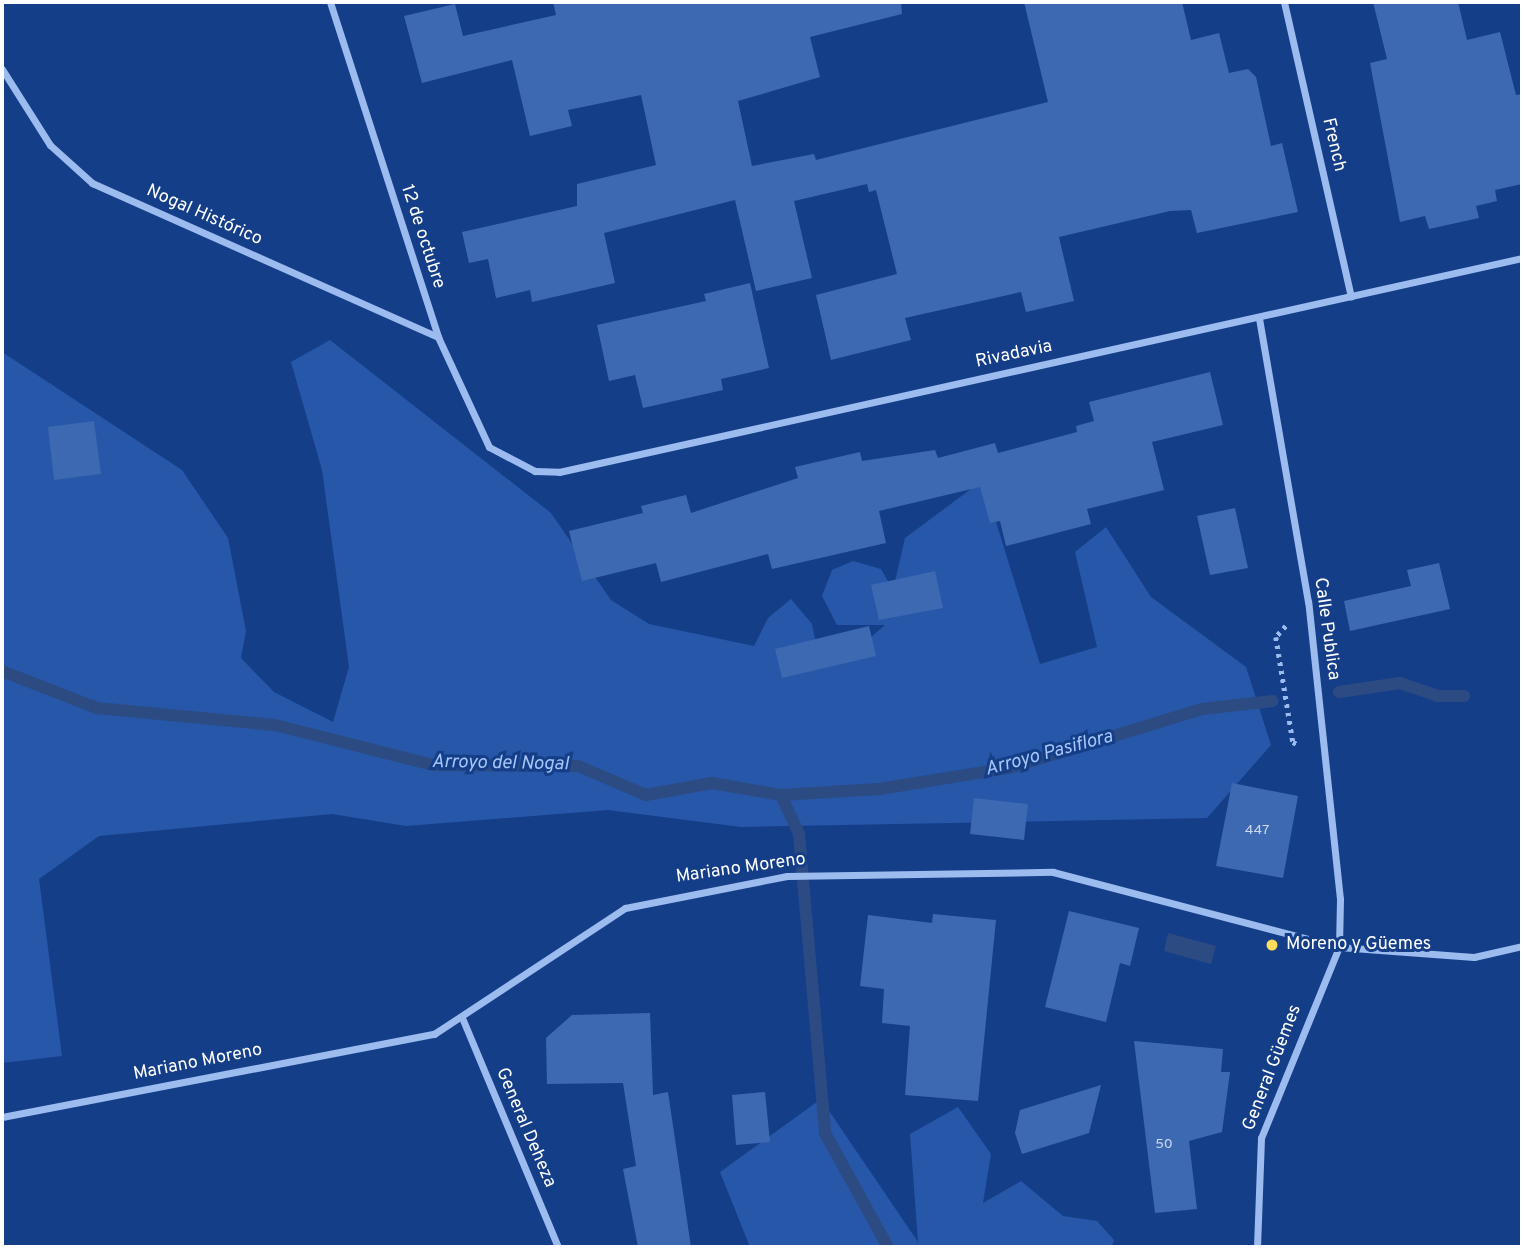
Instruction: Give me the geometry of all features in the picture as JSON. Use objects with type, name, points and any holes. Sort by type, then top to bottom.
[{"type":"street","name":"12 de octubre","points":[[330,2],[438,337],[489,447],[513,465]]},
{"type":"street","name":"French","points":[[1284,2],[1351,296]]},
{"type":"street","name":"Nogal Histórico","points":[[2,69],[51,145],[92,183],[438,337]]},
{"type":"street","name":"Rivadavia","points":[[513,465],[559,472],[1522,258]]},
{"type":"street","name":"Calle Publica","points":[[1259,318],[1308,602],[1340,899],[1339,947]]},
{"type":"street","name":"Mariano Moreno","points":[[2,1117],[434,1034],[463,1020],[625,908],[788,876],[1053,872],[1339,947],[1474,957],[1522,946]]},
{"type":"street","name":"General Güemes","points":[[1257,1247],[1261,1138],[1339,947]]},
{"type":"street","name":"General Deheza","points":[[463,1020],[558,1247]]},
{"type":"path","points":[[1276,637],[1293,742]]},
{"type":"shaded area","points":[[330,340],[551,513],[611,600],[649,624],[754,646],[768,618],[791,599],[812,624],[816,644],[856,650],[885,625],[837,625],[822,596],[832,570],[853,561],[881,569],[893,590],[905,538],[983,480],[1040,664],[1097,647],[1075,552],[1106,527],[1151,597],[1246,667],[1271,745],[1207,818],[741,827],[608,810],[406,826],[332,814],[99,836],[39,879],[62,1056],[2,1063],[2,352],[182,470],[228,538],[246,631],[241,658],[274,692],[333,722],[349,667],[322,470],[291,362]]},
{"type":"shaded area","points":[[1168,933],[1216,946],[1211,964],[1164,951]]},
{"type":"shaded area","points":[[821,1099],[918,1242],[910,1134],[958,1107],[991,1154],[983,1203],[1021,1181],[1063,1216],[1097,1221],[1114,1240],[1112,1247],[750,1247],[720,1172]]},
{"type":"building","points":[[553,2],[901,2],[902,14],[810,37],[820,77],[738,101],[752,166],[814,154],[816,160],[1048,102],[1024,2],[1182,2],[1191,40],[1219,33],[1229,73],[1248,69],[1256,77],[1271,146],[1282,143],[1298,212],[1197,233],[1191,210],[1170,211],[1059,237],[1074,301],[1026,312],[1021,292],[905,318],[911,340],[831,360],[816,295],[897,274],[876,190],[869,192],[867,184],[794,201],[812,278],[756,291],[735,200],[604,233],[615,283],[532,302],[530,290],[496,298],[488,259],[469,263],[462,232],[577,206],[577,184],[656,165],[641,95],[568,110],[572,126],[530,136],[512,60],[422,83],[404,16],[455,4],[463,36],[556,15]]},
{"type":"building","points":[[1373,2],[1458,2],[1467,40],[1500,32],[1516,95],[1522,94],[1522,184],[1495,190],[1497,201],[1476,206],[1479,218],[1429,229],[1425,216],[1400,222],[1370,63],[1387,59]]},
{"type":"building","points":[[750,283],[769,368],[721,379],[723,390],[643,408],[635,375],[609,381],[597,325],[706,301],[704,294]]},
{"type":"building","points":[[1210,372],[1223,425],[1152,442],[1164,490],[1087,509],[1091,524],[1006,546],[1000,521],[990,523],[980,487],[879,511],[886,543],[772,569],[768,554],[661,582],[656,563],[582,581],[569,531],[643,513],[641,506],[686,495],[691,513],[798,478],[795,467],[860,452],[862,461],[935,450],[938,458],[995,443],[998,453],[1077,432],[1076,426],[1094,421],[1089,402]]},
{"type":"building","points":[[94,421],[101,474],[54,480],[48,427]]},
{"type":"building","points":[[1235,508],[1248,568],[1210,575],[1197,516]]},
{"type":"building","points":[[1439,563],[1450,609],[1350,631],[1344,601],[1411,586],[1407,570]]},
{"type":"building","points":[[935,571],[943,608],[879,620],[871,585]]},
{"type":"building","points":[[869,626],[876,656],[782,678],[775,649]]},
{"type":"building","points":[[1232,783],[1298,796],[1283,878],[1216,866]]},
{"type":"building","points":[[974,798],[1028,804],[1024,840],[970,834]]},
{"type":"building","points":[[1069,911],[1139,928],[1130,966],[1120,963],[1106,1022],[1045,1007]]},
{"type":"building","points":[[933,914],[996,920],[978,1101],[905,1095],[910,1026],[882,1023],[884,989],[860,986],[868,915],[932,923]]},
{"type":"building","points":[[650,1013],[653,1095],[668,1092],[691,1247],[638,1247],[623,1169],[636,1166],[623,1083],[547,1084],[546,1038],[572,1015]]},
{"type":"building","points":[[1134,1041],[1223,1049],[1221,1072],[1230,1072],[1222,1132],[1189,1141],[1197,1209],[1155,1213]]},
{"type":"building","points":[[1101,1085],[1089,1133],[1022,1154],[1015,1133],[1020,1110]]},
{"type":"building","points":[[765,1092],[770,1142],[736,1145],[732,1095]]},
{"type":"waterway","name":"Arroyo del Nogal","points":[[2,671],[97,708],[275,725],[433,765],[578,766],[646,795],[712,783],[781,795],[799,834],[825,1133],[888,1247]]},
{"type":"waterway","name":"Arroyo Pasiflora","points":[[1339,692],[1400,683],[1437,696],[1464,696]]},
{"type":"waterway","name":"Arroyo Pasiflora","points":[[781,795],[879,789],[1009,768],[1202,709],[1273,701]]},
{"type":"place","name":"Moreno y Güemes","points":[[1272,945]]}]
